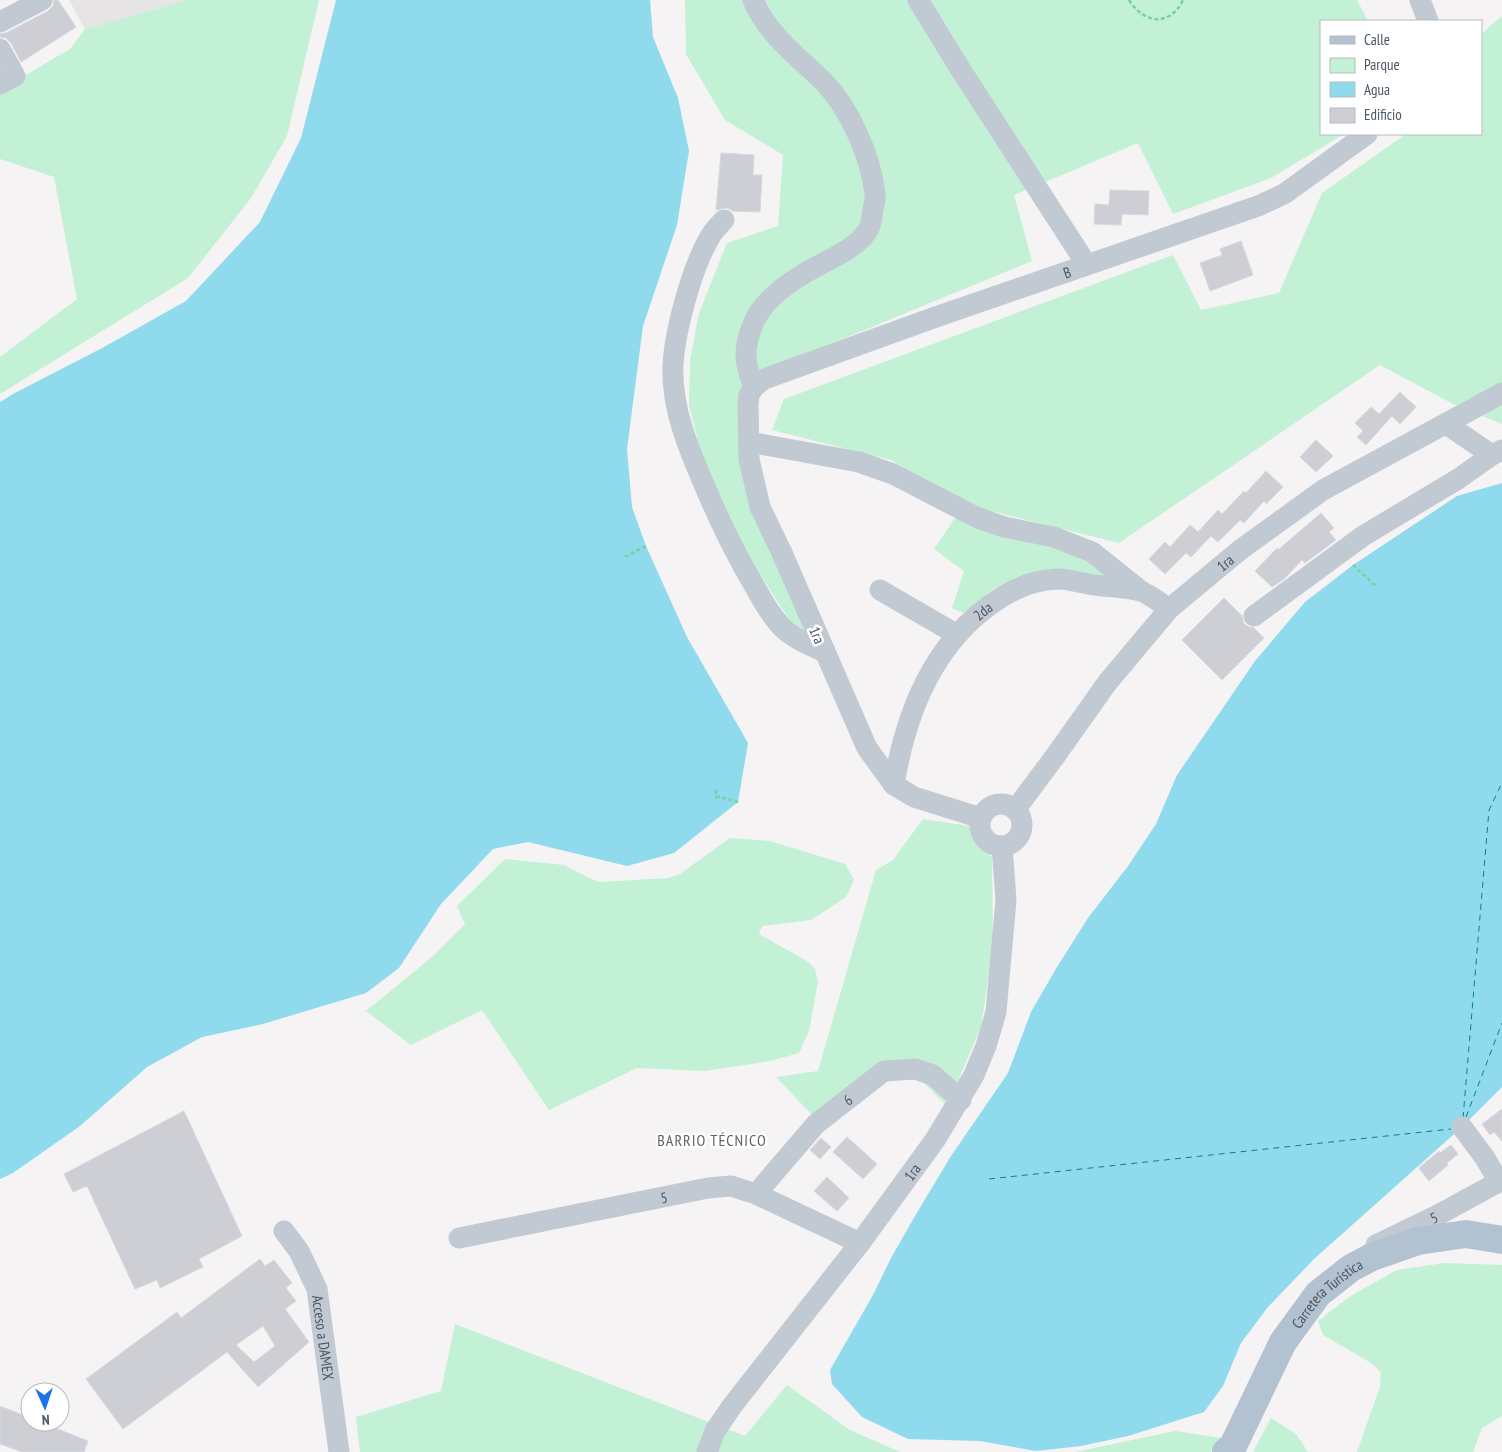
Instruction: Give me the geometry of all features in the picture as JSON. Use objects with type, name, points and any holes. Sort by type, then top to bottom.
[{"type":"main road","name":"Carretera Turística","points":[[1226,1452],[1232,1446],[1283,1342],[1318,1294],[1351,1268],[1372,1257],[1418,1242],[1466,1234],[1502,1240]]},
{"type":"street","points":[[0,22],[42,0]]},
{"type":"street","points":[[753,0],[770,30],[825,83],[842,104],[865,152],[872,176],[875,197],[869,228],[859,239],[836,257],[806,272],[781,289],[767,302],[755,320],[746,345],[746,368],[754,387]]},
{"type":"street","points":[[918,0],[1086,265]]},
{"type":"street","points":[[1420,0],[1428,20]]},
{"type":"street","points":[[0,49],[15,76],[0,84]]},
{"type":"street","name":"B","points":[[754,387],[764,380],[1232,215],[1284,194],[1366,135]]},
{"type":"street","points":[[724,220],[710,236],[698,261],[686,298],[678,336],[674,365],[675,394],[682,427],[692,457],[720,523],[741,565],[764,602],[780,626],[807,645],[825,652]]},
{"type":"street","name":"1ra","points":[[754,387],[749,395],[748,404],[749,459],[760,506],[867,748],[894,785],[914,797],[981,818]]},
{"type":"street","name":"1ra","points":[[1015,810],[1107,683],[1169,609],[1240,550],[1323,490],[1502,393]]},
{"type":"street","points":[[1254,616],[1362,536],[1458,479],[1497,453],[1446,424]]},
{"type":"street","points":[[749,442],[842,459],[893,474],[976,517],[1004,527],[1054,537],[1092,552],[1141,591]]},
{"type":"street","name":"2da","points":[[894,785],[899,757],[914,706],[933,668],[956,634],[976,615],[1004,595],[1026,584],[1057,579],[1141,591],[1169,609]]},
{"type":"street","points":[[880,590],[956,634]]},
{"type":"street","points":[[1000,804],[1015,810],[1020,816],[1022,824],[1021,832],[1016,840],[1002,846],[986,841],[981,834],[980,826],[981,818],[985,811],[992,806],[1000,804]]},
{"type":"street","name":"1ra","points":[[707,1452],[715,1431],[732,1406],[860,1243],[935,1140],[961,1100],[977,1068],[996,1012],[1006,900],[1002,846]]},
{"type":"street","name":"6","points":[[756,1194],[816,1124],[884,1071],[915,1069],[933,1075],[961,1100]]},
{"type":"street","points":[[1462,1128],[1500,1181]]},
{"type":"street","name":"5","points":[[1372,1257],[1370,1249],[1377,1244],[1440,1214],[1500,1181]]},
{"type":"street","name":"5","points":[[459,1238],[708,1188],[731,1186],[756,1194],[860,1243]]},
{"type":"street","name":"Acceso a DAMEX","points":[[284,1231],[299,1251],[316,1289],[338,1452]]},
{"type":"path","points":[[1129,0],[1143,16],[1159,19],[1172,16],[1178,10],[1183,0]]},
{"type":"path","points":[[624,557],[646,546]]},
{"type":"path","points":[[1353,565],[1377,587]]},
{"type":"path","points":[[716,790],[716,798],[738,802]]},
{"type":"shaded area","points":[[69,0],[187,0],[85,29]]},
{"type":"green space","points":[[187,0],[319,0],[287,136],[251,198],[188,278],[0,394],[0,357],[77,299],[54,177],[0,159],[0,90],[70,49],[85,29]]},
{"type":"green space","points":[[685,0],[1357,0],[1367,20],[1320,20],[1320,135],[1342,135],[1271,178],[1173,214],[1138,143],[1014,195],[1032,261],[770,369],[742,424],[806,625],[801,631],[794,627],[743,548],[703,463],[689,405],[690,361],[699,313],[727,243],[778,226],[783,155],[725,120],[686,54]]},
{"type":"green space","points":[[1502,16],[1502,424],[1453,404],[1380,365],[1119,543],[959,503],[891,460],[772,430],[784,399],[1173,255],[1201,310],[1279,293],[1322,193],[1405,135],[1482,135],[1482,33]]},
{"type":"green space","points":[[955,518],[1076,554],[1105,574],[1102,580],[1009,581],[990,591],[978,603],[963,613],[952,608],[964,571],[934,549]]},
{"type":"green space","points":[[923,819],[969,826],[975,842],[992,857],[993,946],[981,1027],[947,1106],[919,1078],[881,1064],[818,1121],[776,1077],[818,1071],[876,870],[893,860]]},
{"type":"green space","points":[[730,838],[770,841],[845,864],[854,880],[846,897],[811,920],[762,926],[759,934],[807,961],[815,969],[818,982],[809,1031],[799,1053],[770,1061],[705,1071],[637,1068],[549,1110],[482,1010],[411,1045],[366,1011],[432,957],[465,924],[457,906],[505,859],[564,865],[600,882],[668,878],[680,874]]},
{"type":"green space","points":[[1444,1263],[1502,1265],[1502,1416],[1482,1428],[1473,1452],[1357,1452],[1380,1387],[1381,1372],[1371,1363],[1323,1335],[1318,1321],[1352,1295],[1397,1270]]},
{"type":"green space","points":[[455,1324],[745,1436],[787,1385],[850,1430],[900,1452],[360,1452],[356,1417],[441,1391]]},
{"type":"green space","points":[[1271,1418],[1296,1434],[1308,1452],[1253,1452]]},
{"type":"green space","points":[[1175,1431],[1229,1439],[1210,1452],[1075,1452]]},
{"type":"water","points":[[336,0],[650,0],[653,37],[678,98],[689,151],[677,225],[643,326],[627,449],[632,507],[646,546],[687,637],[748,743],[738,802],[674,853],[627,866],[528,842],[493,849],[441,904],[399,968],[366,993],[263,1024],[202,1037],[147,1067],[80,1126],[13,1173],[0,1179],[0,402],[186,301],[260,222],[301,138]]},
{"type":"water","points":[[1502,483],[1502,1087],[1462,1127],[1314,1259],[1268,1307],[1241,1343],[1223,1386],[1204,1412],[1128,1436],[1081,1446],[1036,1451],[980,1441],[908,1439],[862,1417],[832,1384],[830,1370],[915,1216],[951,1156],[1008,1073],[1031,1012],[1057,967],[1088,918],[1128,866],[1156,824],[1177,775],[1255,661],[1305,602],[1353,565],[1457,496]]},
{"type":"building","points":[[54,0],[58,0],[76,27],[21,62],[11,43],[6,38],[0,37],[0,34],[6,33],[48,11],[53,6]]},
{"type":"building","points":[[721,153],[754,155],[753,175],[762,175],[760,212],[733,211],[727,208],[716,210]]},
{"type":"building","points":[[1110,190],[1149,191],[1148,215],[1122,214],[1121,225],[1094,224],[1095,204],[1109,205]]},
{"type":"building","points":[[1241,241],[1253,275],[1210,291],[1200,263],[1222,255],[1220,249]]},
{"type":"building","points":[[1400,392],[1416,407],[1400,424],[1392,416],[1366,445],[1357,437],[1363,431],[1355,423],[1371,407],[1379,414]]},
{"type":"building","points":[[1316,440],[1333,456],[1316,472],[1300,457]]},
{"type":"building","points":[[1266,471],[1283,487],[1266,504],[1264,501],[1244,523],[1240,520],[1218,542],[1211,536],[1191,557],[1186,553],[1165,574],[1149,559],[1165,542],[1170,547],[1190,525],[1198,532],[1218,510],[1222,514],[1244,491],[1246,493]]},
{"type":"building","points":[[1321,513],[1334,528],[1329,532],[1336,540],[1305,563],[1302,560],[1284,579],[1272,587],[1255,571],[1277,548],[1278,550]]},
{"type":"building","points":[[1224,598],[1242,616],[1244,624],[1254,628],[1264,638],[1222,680],[1182,640]]},
{"type":"building","points":[[1502,1109],[1502,1141],[1494,1132],[1490,1135],[1482,1124]]},
{"type":"building","points":[[184,1111],[242,1236],[199,1259],[203,1267],[160,1288],[157,1280],[135,1289],[87,1186],[73,1192],[64,1174]]},
{"type":"building","points":[[847,1137],[877,1164],[863,1179],[833,1152]]},
{"type":"building","points":[[821,1138],[831,1147],[820,1159],[810,1150]]},
{"type":"building","points":[[1451,1145],[1458,1154],[1429,1181],[1419,1168],[1439,1151],[1440,1153]]},
{"type":"building","points":[[827,1177],[849,1198],[837,1211],[814,1191]]},
{"type":"building","points":[[260,1259],[265,1266],[274,1260],[292,1283],[286,1288],[296,1301],[285,1309],[309,1342],[258,1387],[227,1352],[123,1429],[86,1379],[177,1312],[181,1318]],"holes":[[[263,1326],[275,1346],[254,1362],[236,1345]]]},
{"type":"building","points":[[0,1406],[20,1414],[20,1432],[65,1432],[88,1441],[84,1452],[22,1452],[0,1444]]},
{"type":"ferry route","points":[[1463,1118],[1489,810],[1502,783]]},
{"type":"ferry route","points":[[1466,1117],[1502,1023]]},
{"type":"ferry route","points":[[989,1179],[1451,1129]]},
{"type":"district","name":"BARRIO TÉCNICO","points":[[712,1140]]}]
